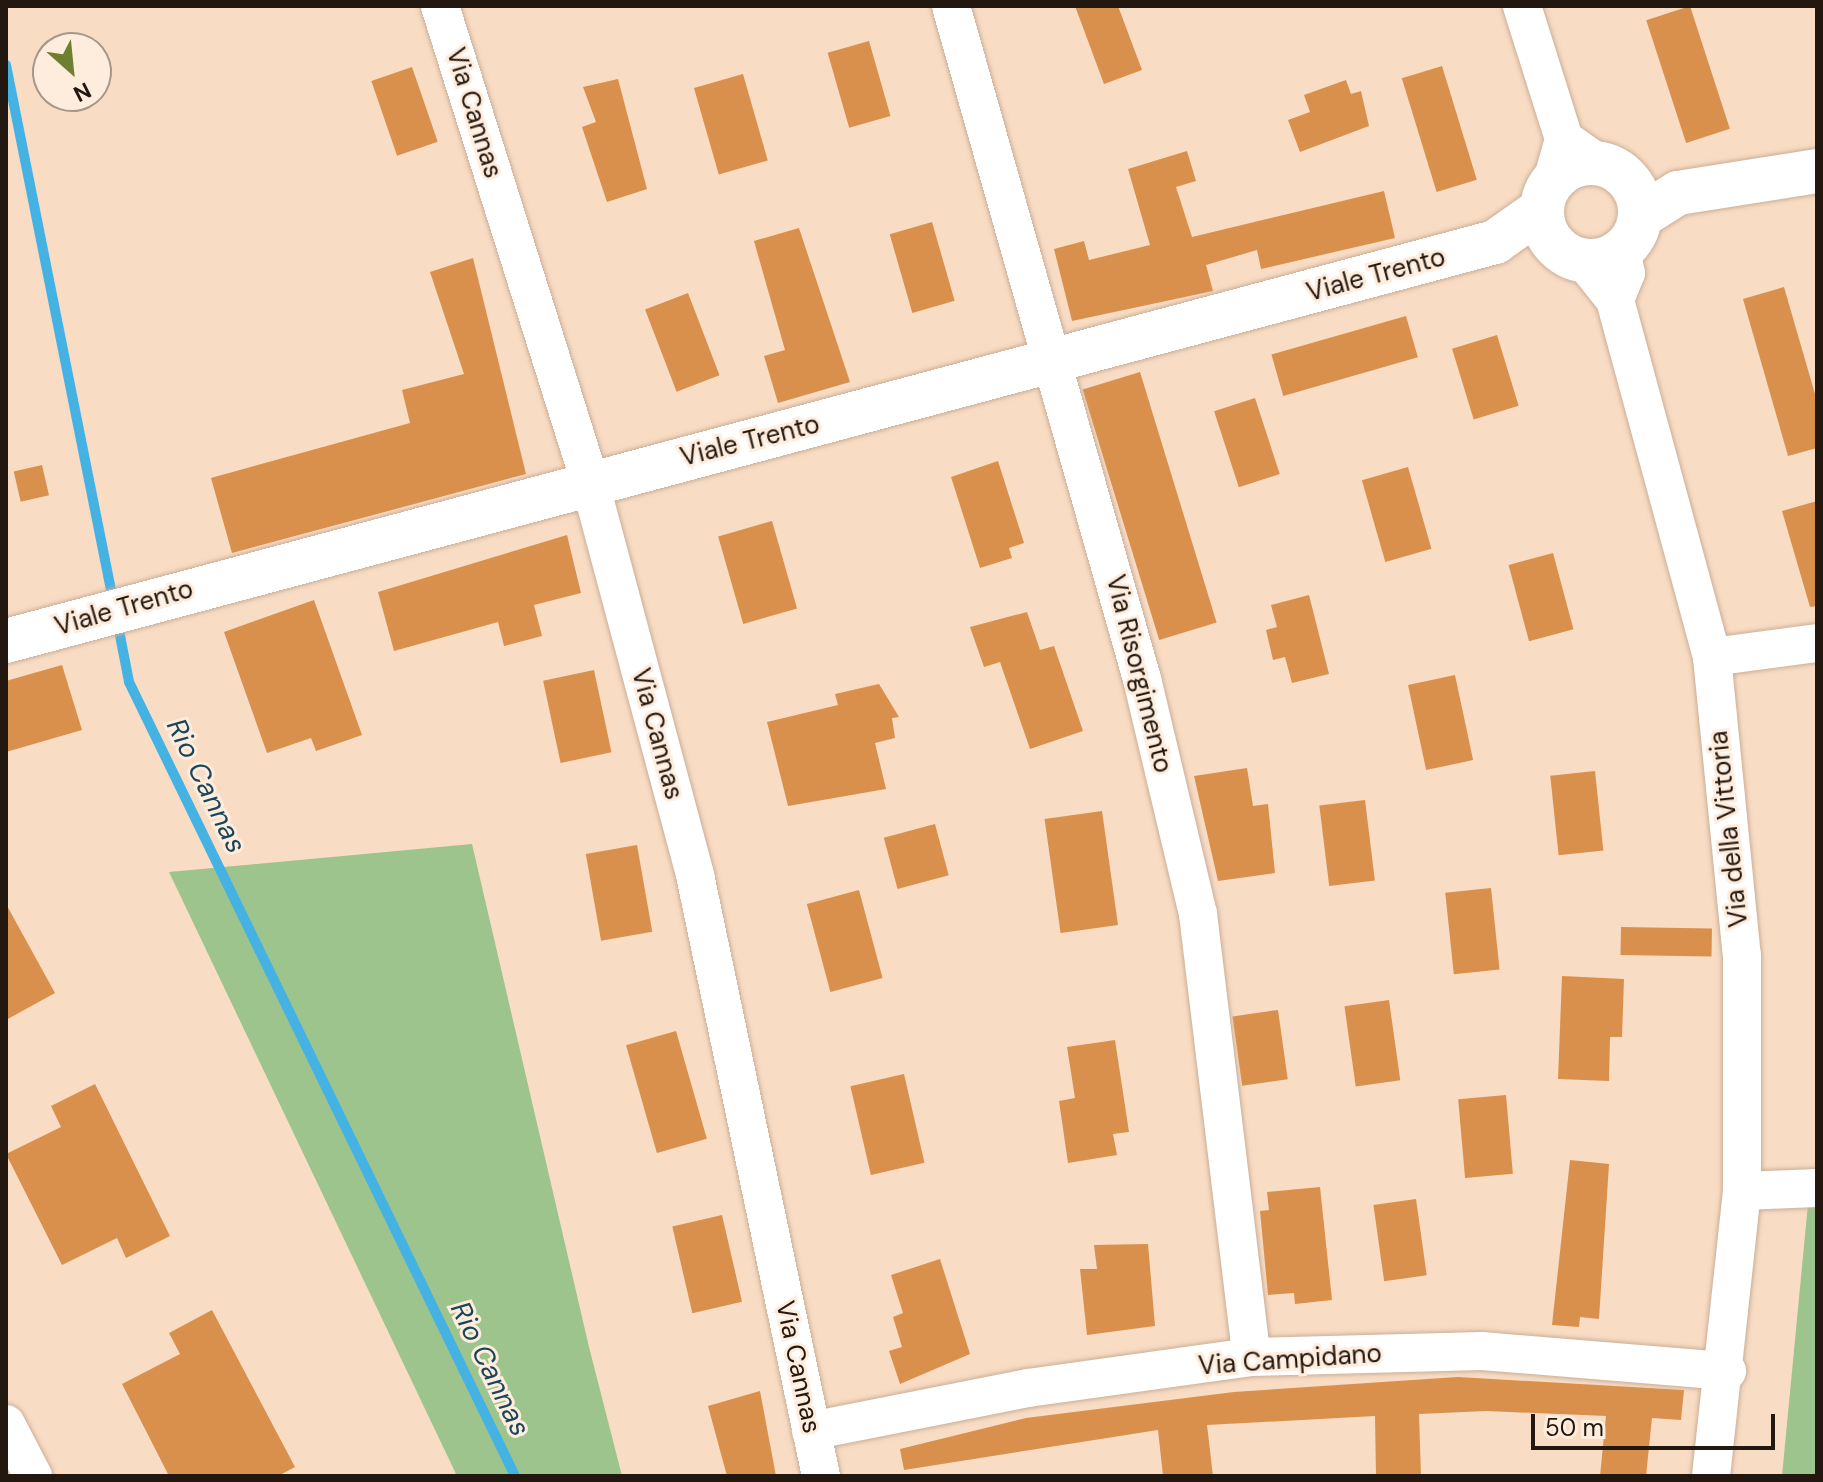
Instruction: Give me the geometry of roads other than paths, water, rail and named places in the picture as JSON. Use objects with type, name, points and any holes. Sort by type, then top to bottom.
[{"type":"main road","name":"Viale Trento","points":[[6,641],[589,479],[1055,362],[1495,242],[1586,205],[1817,171]]},
{"type":"street","name":"Via Cannas","points":[[440,6],[589,479],[695,875],[821,1476]]},
{"type":"street","name":"Via Risorgimento","points":[[951,6],[1055,362],[1198,914],[1252,1357]]},
{"type":"street","name":"Via della Vittoria","points":[[1522,6],[1586,205],[1626,273],[1615,300],[1712,657],[1742,955],[1742,1191],[1727,1371],[1711,1476]]},
{"type":"street","points":[[1712,657],[1817,643]]},
{"type":"street","points":[[1742,1191],[1817,1188]]},
{"type":"street","name":"Via Campidano","points":[[811,1431],[1028,1388],[1252,1357],[1482,1351],[1727,1371]]},
{"type":"street","points":[[6,1424],[33,1476]]},
{"type":"waterway","name":"Rio Cannas","points":[[6,65],[113,600]]},
{"type":"waterway","name":"Rio Cannas","points":[[117,620],[129,682],[515,1476]]}]
